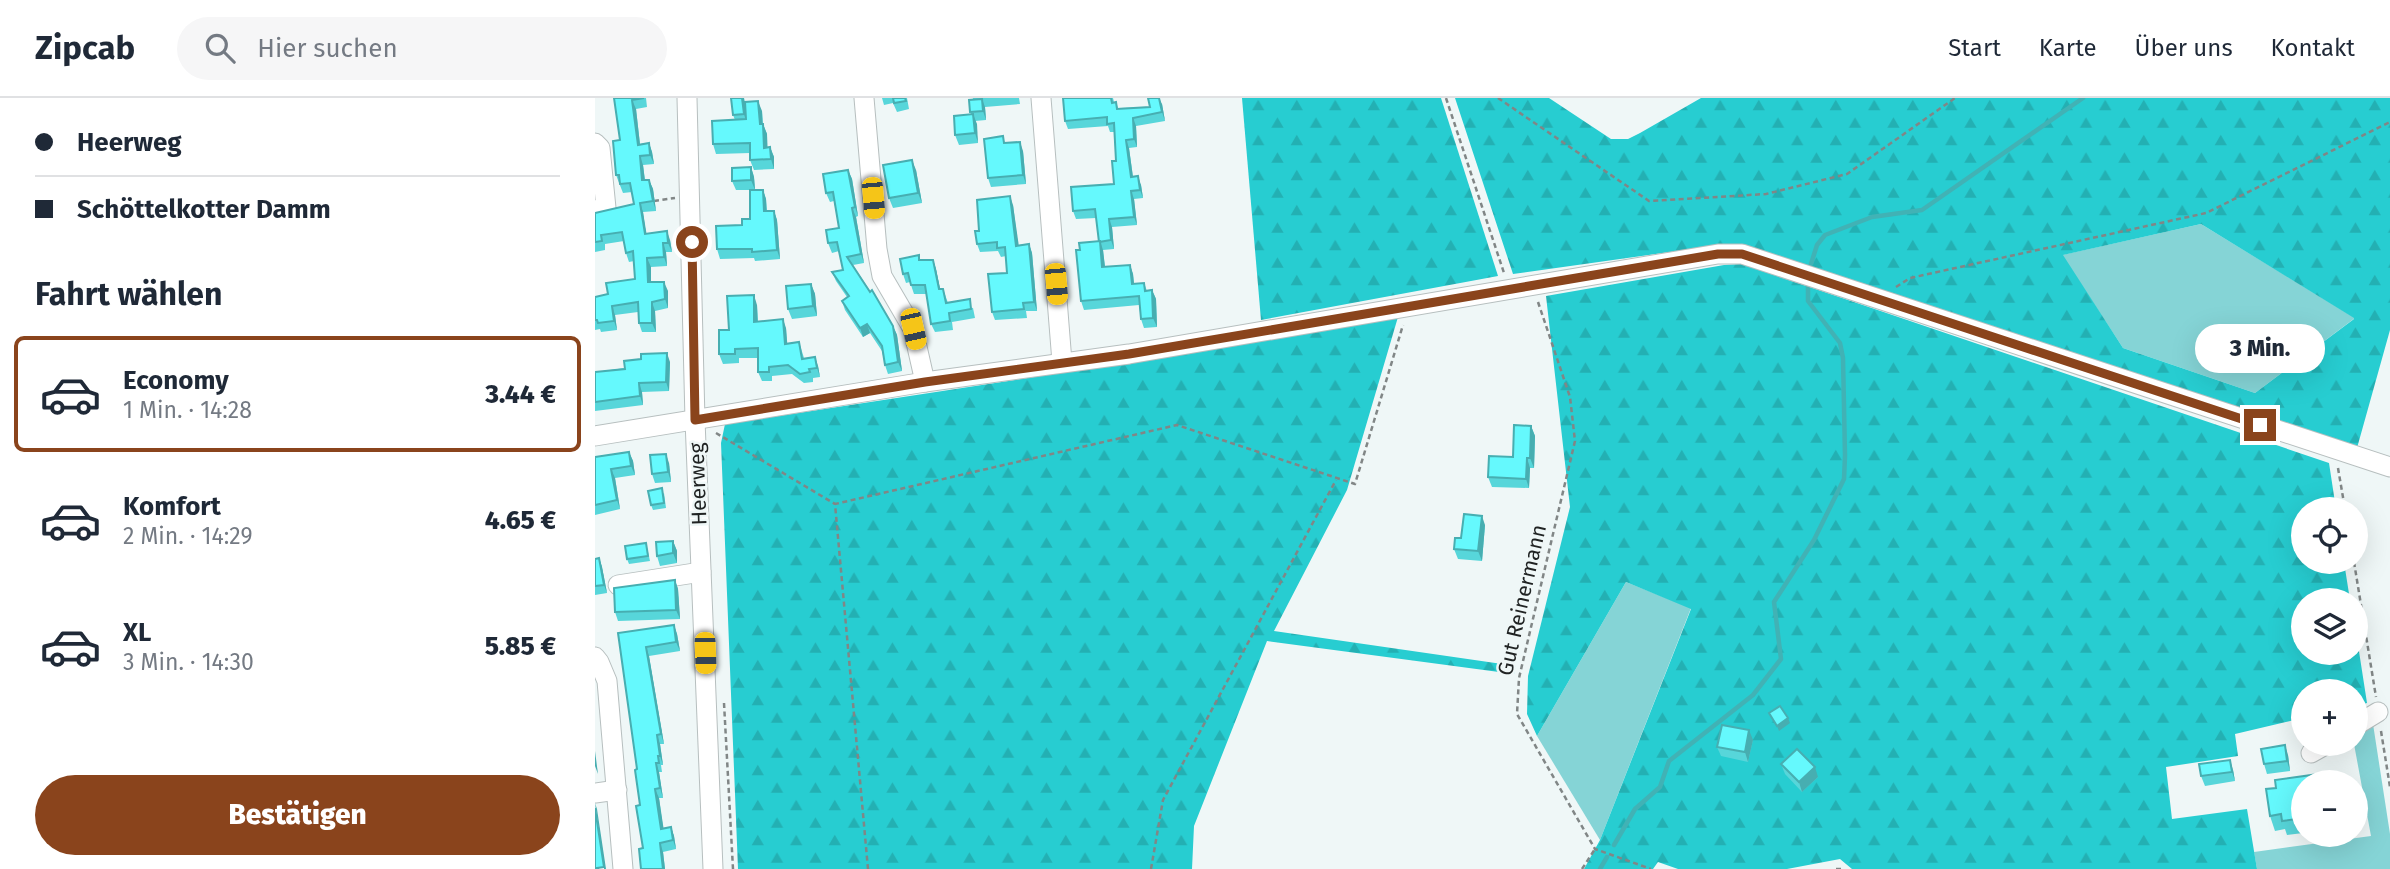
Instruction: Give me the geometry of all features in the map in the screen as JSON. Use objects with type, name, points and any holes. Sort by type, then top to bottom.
[{"type":"street","name":"Heerweg","points":[[687,98],[695,420],[713,869]]},
{"type":"street","points":[[864,98],[877,249],[882,276],[913,329],[925,382]]},
{"type":"street","points":[[1041,98],[1062,362]]},
{"type":"street","points":[[595,143],[600,148],[606,208],[595,210]]},
{"type":"street","points":[[595,436],[925,382],[1129,354],[1718,254],[1742,254],[2390,467]]},
{"type":"street","points":[[618,585],[701,572]]},
{"type":"street","points":[[595,657],[607,681],[623,869]]},
{"type":"street","points":[[2368,718],[2378,712]]},
{"type":"street","points":[[595,793],[617,789]]},
{"type":"path","points":[[1446,98],[1509,290]]},
{"type":"path","points":[[1498,98],[1649,201],[1766,194],[1847,174],[1955,98]]},
{"type":"path","points":[[1879,299],[1910,278],[2206,213],[2390,122]]},
{"type":"path","points":[[643,203],[691,196]]},
{"type":"path","name":"Gut Reinermann","points":[[1533,286],[1570,397],[1575,441],[1519,678],[1517,714],[1595,849]]},
{"type":"path","points":[[695,420],[835,504],[1177,425],[1355,484],[1408,306]]},
{"type":"path","points":[[2336,450],[2343,497]]},
{"type":"path","points":[[1151,869],[1163,800],[1337,479]]},
{"type":"path","points":[[835,504],[869,869]]},
{"type":"path","points":[[2356,574],[2390,787]]},
{"type":"path","points":[[1582,869],[1595,849],[1651,869]]},
{"type":"path","points":[[1836,869],[1842,869]]},
{"type":"shaded area","points":[[2201,224],[2355,318],[2255,393],[2123,348],[2062,255]]},
{"type":"shaded area","points":[[1626,582],[1691,608],[1600,840],[1537,736]]},
{"type":"shaded area","points":[[2373,724],[2390,834],[2390,869],[2257,869],[2254,852],[2291,847],[2368,847],[2368,836],[2371,836],[2368,820],[2368,770],[2359,770],[2356,756],[2368,756],[2368,728]]},
{"type":"green space","points":[[1242,98],[1441,98],[1498,276],[1261,320]]},
{"type":"green space","points":[[1455,98],[1549,98],[1611,139],[1628,139],[1701,98],[2390,98],[2390,330],[2357,448],[1742,244],[1513,274]],"holes":[[[2201,224],[2354,318],[2255,393],[2123,348],[2063,255]]]},
{"type":"green space","points":[[1742,264],[2329,463],[2334,497],[2291,497],[2291,574],[2346,574],[2348,588],[2291,588],[2291,665],[2361,665],[2363,679],[2291,679],[2291,721],[2235,734],[2238,756],[2166,767],[2172,819],[2247,809],[2257,869],[1852,869],[1840,859],[1787,869],[1678,869],[1658,862],[1653,869],[1584,869],[1600,840],[1691,609],[1626,582],[1537,736],[1527,714],[1528,676],[1570,507],[1546,296]]},
{"type":"green space","points":[[1398,317],[1347,490],[1274,631],[1516,666],[1514,674],[1267,641],[1194,826],[1192,869],[738,869],[721,443],[725,424],[1120,364]]},
{"type":"building","points":[[614,98],[644,98],[632,100],[638,145],[649,143],[650,155],[640,156],[642,180],[649,180],[653,201],[640,203],[645,234],[667,231],[668,243],[663,243],[664,257],[647,258],[648,282],[664,282],[665,299],[652,302],[652,323],[639,323],[638,302],[612,306],[614,321],[598,323],[595,320],[595,297],[608,294],[606,283],[635,279],[633,251],[626,253],[622,232],[601,235],[602,241],[595,242],[595,213],[634,204],[630,183],[620,184],[619,175],[616,175],[613,141],[620,140]]},
{"type":"building","points":[[731,98],[742,98],[744,114],[733,115]]},
{"type":"building","points":[[893,98],[905,98],[906,101],[894,103]]},
{"type":"building","points":[[1063,98],[1111,98],[1112,103],[1116,102],[1117,109],[1150,107],[1148,98],[1159,98],[1162,112],[1133,118],[1134,139],[1126,140],[1131,177],[1138,176],[1140,190],[1131,191],[1134,217],[1109,219],[1111,240],[1099,242],[1095,209],[1073,211],[1071,187],[1114,184],[1114,123],[1107,124],[1107,117],[1065,121]]},
{"type":"building","points":[[982,99],[983,111],[970,112],[969,100]]},
{"type":"building","points":[[758,101],[764,148],[770,147],[771,159],[750,160],[750,143],[713,144],[712,121],[746,119],[745,102]]},
{"type":"building","points":[[973,114],[975,133],[955,135],[954,116]]},
{"type":"building","points":[[1003,136],[1004,143],[1020,142],[1023,175],[988,178],[984,139]]},
{"type":"building","points":[[912,160],[918,193],[889,198],[883,165]]},
{"type":"building","points":[[751,167],[751,180],[732,181],[732,168]]},
{"type":"building","points":[[848,170],[861,254],[847,257],[870,292],[872,290],[893,326],[898,362],[885,365],[882,346],[867,324],[860,328],[842,301],[849,296],[832,272],[843,270],[837,242],[828,243],[826,230],[839,228],[833,192],[826,193],[823,174]]},
{"type":"building","points":[[750,190],[763,190],[764,211],[774,211],[777,250],[752,252],[752,249],[717,249],[716,226],[742,225],[742,219],[750,219]]},
{"type":"building","points":[[1010,196],[1016,246],[1029,244],[1034,302],[1023,303],[1024,309],[992,312],[988,274],[1007,273],[1005,247],[997,248],[997,242],[977,244],[977,200]]},
{"type":"building","points":[[1100,241],[1102,267],[1130,265],[1132,284],[1144,283],[1145,291],[1152,290],[1153,318],[1141,319],[1139,296],[1081,301],[1076,250],[1080,250],[1079,243]]},
{"type":"building","points":[[919,255],[919,260],[933,260],[939,289],[943,289],[946,303],[970,299],[971,309],[949,313],[950,321],[931,324],[925,285],[911,285],[908,273],[903,274],[900,259]]},
{"type":"building","points":[[811,284],[813,306],[788,309],[786,286]]},
{"type":"building","points":[[754,295],[754,322],[783,319],[785,344],[799,342],[802,359],[815,357],[817,368],[800,374],[788,365],[769,367],[769,372],[758,372],[758,348],[735,349],[735,354],[719,354],[719,330],[729,330],[727,296]]},
{"type":"building","points":[[667,353],[666,382],[639,383],[640,396],[595,402],[595,372],[625,369],[624,361],[641,359],[641,354]]},
{"type":"building","points":[[1514,425],[1531,426],[1526,479],[1488,477],[1489,456],[1513,457]]},
{"type":"building","points":[[629,452],[631,466],[611,469],[617,500],[595,505],[595,457]]},
{"type":"building","points":[[666,454],[668,472],[652,474],[650,455]]},
{"type":"building","points":[[662,488],[664,503],[651,505],[648,491]]},
{"type":"building","points":[[1464,514],[1482,516],[1478,551],[1454,549],[1455,538],[1461,538]]},
{"type":"building","points":[[673,541],[673,553],[657,556],[656,542]]},
{"type":"building","points":[[646,543],[648,556],[627,559],[625,546]]},
{"type":"building","points":[[599,558],[604,585],[595,586],[595,559]]},
{"type":"building","points":[[675,580],[676,610],[615,612],[614,588]]},
{"type":"building","points":[[674,625],[676,642],[646,647],[661,734],[657,735],[660,756],[659,763],[656,763],[660,788],[655,789],[661,829],[671,827],[673,840],[660,843],[663,869],[641,869],[639,849],[643,848],[636,806],[640,805],[637,769],[618,633]]},
{"type":"building","points":[[1780,706],[1788,718],[1777,726],[1769,713]]},
{"type":"building","points":[[1722,725],[1749,730],[1745,752],[1717,747]]},
{"type":"building","points":[[2285,745],[2287,761],[2264,764],[2261,749]]},
{"type":"building","points":[[1797,749],[1815,767],[1799,782],[1781,764]]},
{"type":"building","points":[[2230,760],[2232,772],[2201,776],[2199,764]]},
{"type":"building","points":[[2291,778],[2291,820],[2282,821],[2281,814],[2270,816],[2266,789],[2276,788],[2275,780]]},
{"type":"building","points":[[595,808],[604,867],[598,869],[595,869]]},
{"type":"waterway","points":[[1811,264],[1817,245],[1825,235],[1872,217],[1922,210],[2083,98]]},
{"type":"waterway","points":[[1614,845],[1635,809],[1660,787],[1669,761],[1753,695],[1781,659],[1774,602],[1814,540],[1844,479],[1843,358],[1840,343],[1808,301],[1808,281]]},
{"type":"waterway","points":[[1600,869],[1607,857]]},
{"type":"route","points":[[692,242],[695,420],[925,382],[1129,354],[1718,254],[1742,254],[2260,425]]}]
